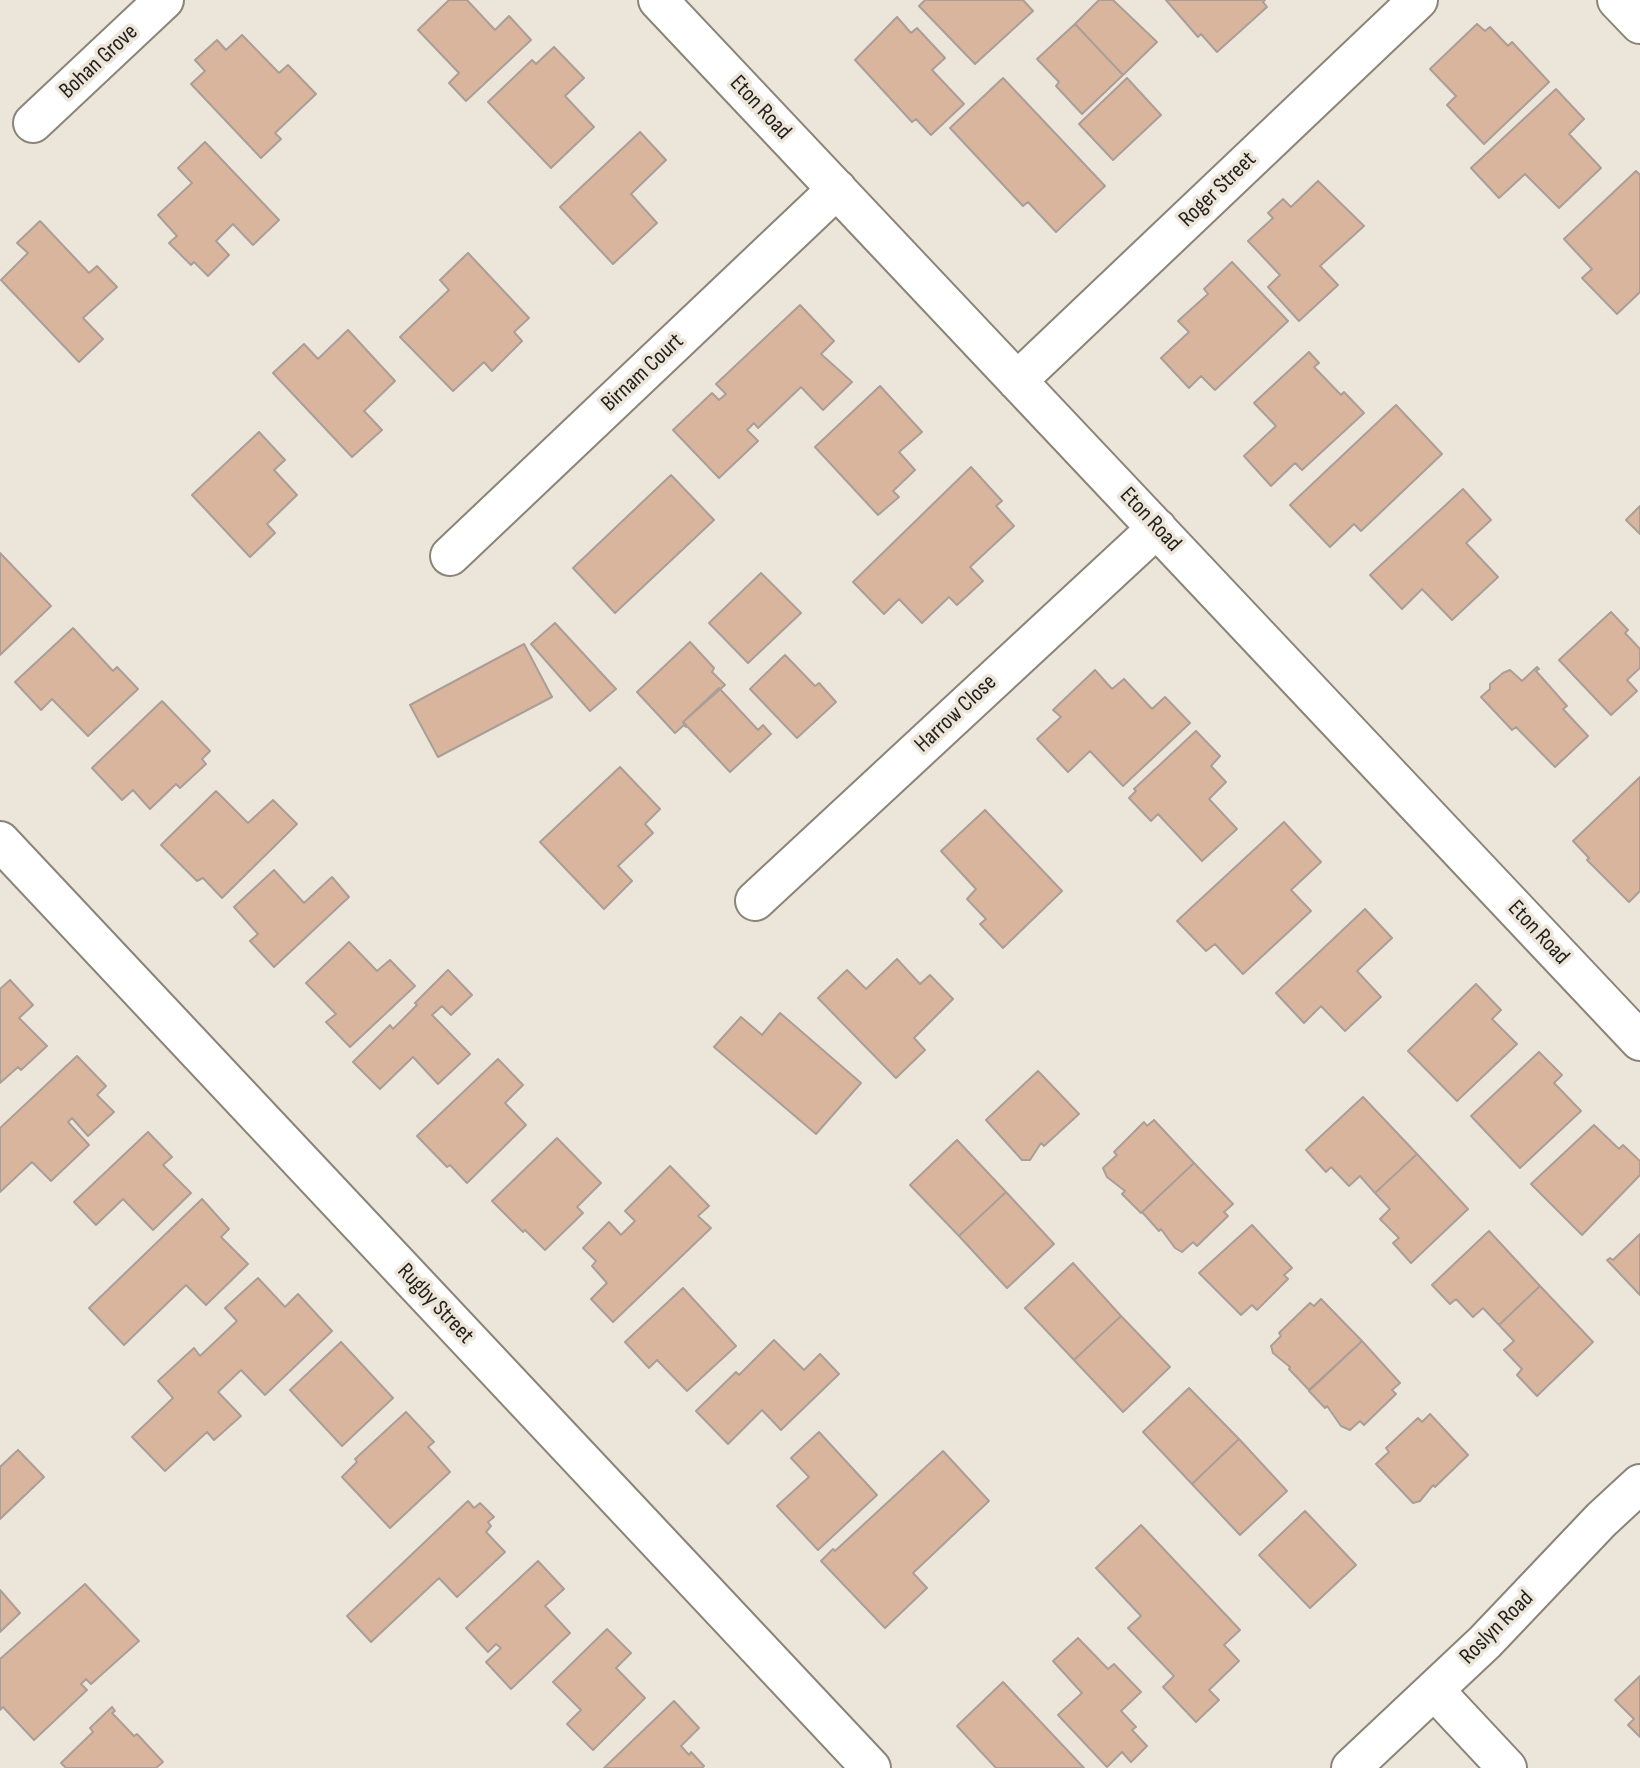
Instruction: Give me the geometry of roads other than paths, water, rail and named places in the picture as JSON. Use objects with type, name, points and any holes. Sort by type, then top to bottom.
[{"type":"street","name":"Bohan Grove","points":[[33,123],[164,0]]},
{"type":"street","name":"Eton Road","points":[[658,0],[1640,1041]]},
{"type":"street","name":"Roger Street","points":[[1017,381],[1418,0]]},
{"type":"street","points":[[1617,0],[1640,24]]},
{"type":"street","name":"Birnam Court","points":[[450,556],[837,190]]},
{"type":"street","name":"Harrow Close","points":[[755,901],[1157,528]]},
{"type":"street","name":"Rugby Street","points":[[0,841],[871,1768]]},
{"type":"street","name":"Roslyn Road","points":[[1351,1768],[1485,1643],[1601,1520],[1640,1484]]},
{"type":"street","points":[[1434,1690],[1507,1768]]}]
